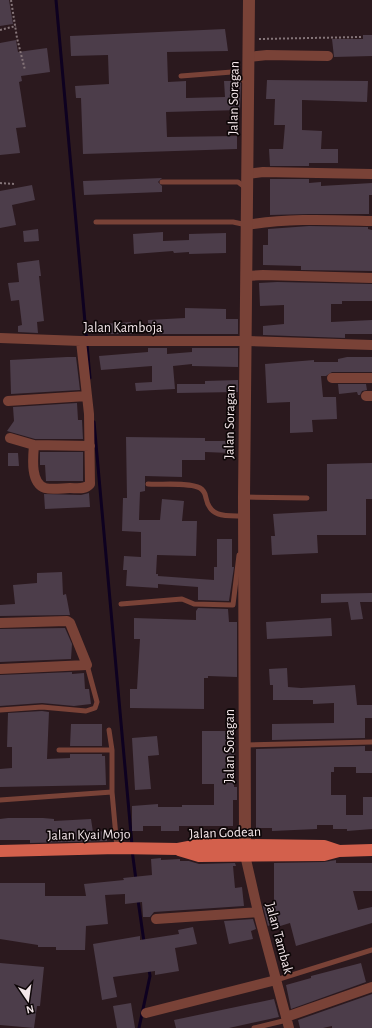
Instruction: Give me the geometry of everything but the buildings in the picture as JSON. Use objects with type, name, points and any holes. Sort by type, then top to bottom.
[{"type":"main road","name":"Jalan Kyai Mojo","points":[[0,851],[120,848],[178,849]]},
{"type":"main road","name":"Jalan Godean","points":[[178,849],[199,856],[245,850],[324,855],[339,851],[372,850]]},
{"type":"street","name":"Jalan Soragan","points":[[245,850],[244,498],[249,0]]},
{"type":"street","points":[[248,57],[267,55],[328,56]]},
{"type":"street","points":[[247,174],[263,172],[372,174]]},
{"type":"street","points":[[246,225],[265,222],[314,220],[372,221]]},
{"type":"street","points":[[246,276],[263,275],[372,278]]},
{"type":"street","name":"Jalan Kamboja","points":[[0,338],[83,341],[245,341],[372,345]]},
{"type":"street","points":[[34,445],[35,476],[40,485],[44,488],[82,488],[89,486],[91,482],[90,446],[83,341]]},
{"type":"street","points":[[332,378],[372,378]]},
{"type":"street","points":[[8,401],[87,396]]},
{"type":"street","points":[[10,438],[34,445],[90,446]]},
{"type":"street","points":[[0,624],[67,621],[70,623],[87,665],[0,669]]},
{"type":"street","name":"Jalan Tambak","points":[[245,850],[258,912],[287,1022]]},
{"type":"street","points":[[156,919],[258,912]]},
{"type":"street","points":[[146,1013],[276,980]]},
{"type":"street","points":[[287,1022],[372,987]]},
{"type":"lane","points":[[181,76],[232,72],[248,84]]},
{"type":"lane","points":[[162,182],[238,182],[247,188]]},
{"type":"lane","points":[[96,222],[233,222],[246,225]]},
{"type":"lane","points":[[121,604],[182,599],[194,604],[233,605],[244,516],[227,516],[213,512],[209,509],[205,492],[200,488],[187,485],[148,484]]},
{"type":"lane","points":[[244,498],[307,498]]},
{"type":"lane","points":[[0,710],[42,707],[86,711],[95,708],[96,702],[87,665]]},
{"type":"lane","points":[[109,730],[112,750],[112,792],[120,848]]},
{"type":"lane","points":[[244,745],[372,742]]},
{"type":"lane","points":[[59,750],[112,750]]},
{"type":"lane","points":[[0,800],[112,792]]},
{"type":"lane","points":[[276,980],[372,950]]},
{"type":"lane","points":[[254,1028],[287,1022]]},
{"type":"path","points":[[10,0],[25,70]]},
{"type":"path","points":[[0,30],[16,26]]},
{"type":"path","points":[[249,39],[362,38]]},
{"type":"path","points":[[0,183],[15,184]]},
{"type":"waterway","points":[[56,0],[90,378]]},
{"type":"waterway","points":[[94,422],[132,845]]},
{"type":"waterway","points":[[132,850],[136,880]]},
{"type":"waterway","points":[[138,900],[144,942]]},
{"type":"waterway","points":[[139,1028],[150,976],[149,969]]}]
